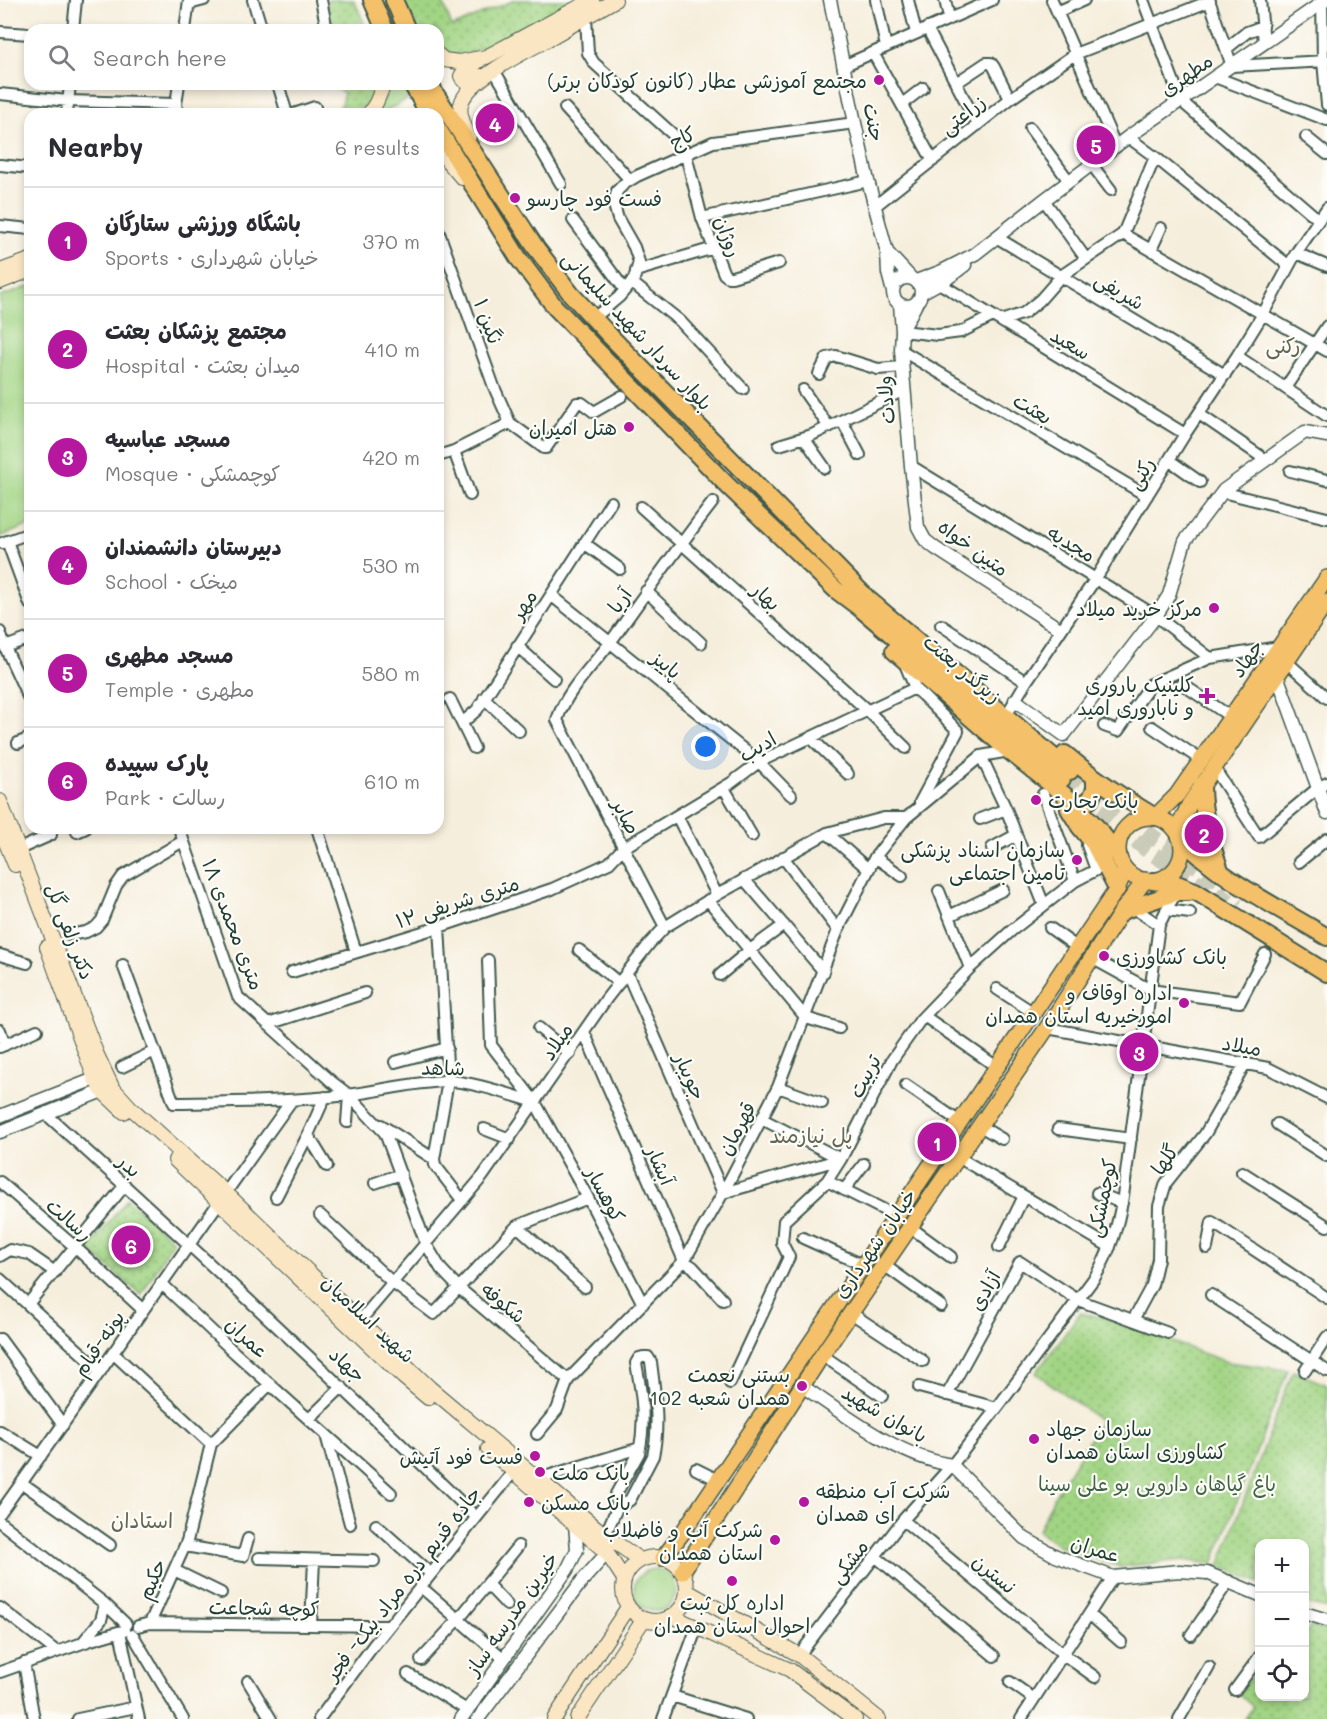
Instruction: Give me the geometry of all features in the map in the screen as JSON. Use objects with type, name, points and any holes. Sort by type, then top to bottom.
[{"type":"highway","points":[[372,0],[381,24]]},
{"type":"highway","points":[[394,0],[406,24]]},
{"type":"highway","points":[[415,90],[426,108]]},
{"type":"highway","name":"بلوار سردار شهید سلیمانی","points":[[434,90],[536,248],[571,294],[848,578]]},
{"type":"highway","points":[[444,139],[519,259],[555,307],[725,483],[836,590],[854,615],[1009,751],[1082,804],[1095,794],[1095,779]]},
{"type":"highway","points":[[672,429],[688,415]]},
{"type":"highway","points":[[848,578],[872,590],[1013,704],[1095,779],[1155,817]]},
{"type":"highway","name":"زیرگذر بعثت","points":[[848,578],[1061,787]]},
{"type":"highway","name":"زیرگذر بعثت","points":[[836,590],[869,616],[1061,787]]},
{"type":"highway","points":[[1202,785],[1206,827],[1222,874]]},
{"type":"highway","points":[[1061,787],[1080,827],[1094,844],[1118,889]]},
{"type":"highway","points":[[1061,787],[1099,830],[1122,862]]},
{"type":"highway","points":[[1178,834],[1197,855],[1222,874],[1327,937]]},
{"type":"highway","points":[[1202,895],[1222,874]]},
{"type":"highway","points":[[1149,880],[1177,884],[1202,895],[1327,973]]},
{"type":"highway","points":[[1127,909],[1177,892],[1202,895]]},
{"type":"highway","points":[[1327,948],[1241,902],[1327,961]]},
{"type":"main road","points":[[592,0],[464,71],[461,74],[464,82],[469,82],[494,70],[615,0]]},
{"type":"main road","points":[[444,60],[459,62],[486,57]]},
{"type":"main road","points":[[478,158],[460,109],[462,100],[494,70]]},
{"type":"main road","points":[[373,108],[381,90]]},
{"type":"main road","points":[[444,157],[477,194]]},
{"type":"main road","points":[[0,271],[24,262]]},
{"type":"main road","points":[[0,282],[24,272]]},
{"type":"main road","name":"جهاد","points":[[1178,834],[1189,805],[1202,785],[1208,764],[1231,717],[1327,578]]},
{"type":"main road","name":"جهاد","points":[[1155,817],[1208,764],[1287,662],[1327,602]]},
{"type":"main road","name":"دکتر زلفی گل","points":[[0,801],[97,1056],[104,1083]]},
{"type":"main road","points":[[1155,817],[1171,824],[1178,834],[1182,851],[1176,868],[1167,876],[1149,880],[1138,878],[1122,862],[1119,839],[1126,827],[1137,819],[1155,817]]},
{"type":"main road","name":"دکتر زلفی گل","points":[[0,828],[104,1083]]},
{"type":"main road","name":"خیابان شهرداری","points":[[663,1558],[683,1532],[1118,889],[1122,862]]},
{"type":"main road","name":"خیابان شهرداری","points":[[682,1572],[850,1313],[1047,1028],[1092,958],[1149,880]]},
{"type":"main road","name":"شهید اسلامیان","points":[[104,1083],[222,1196],[403,1377],[607,1553],[624,1579]]},
{"type":"main road","name":"شهید اسلامیان","points":[[222,1196],[430,1388],[605,1535],[640,1560]]},
{"type":"main road","points":[[648,1557],[663,1558],[671,1561],[682,1572],[686,1581],[685,1601],[672,1616],[653,1621],[635,1614],[628,1607],[622,1588],[624,1579],[633,1564],[648,1557]]},
{"type":"main road","points":[[687,1591],[799,1655],[879,1719]]},
{"type":"main road","points":[[554,1719],[628,1607]]},
{"type":"main road","points":[[672,1616],[790,1670],[855,1719]]},
{"type":"main road","points":[[577,1719],[644,1619]]},
{"type":"street","points":[[74,24],[76,0]]},
{"type":"street","points":[[186,24],[189,2],[204,0]]},
{"type":"street","points":[[254,0],[260,24]]},
{"type":"street","points":[[321,0],[326,24]]},
{"type":"street","name":"جنت","points":[[830,0],[855,123],[887,252],[888,273],[894,292]]},
{"type":"street","points":[[876,0],[886,47]]},
{"type":"street","points":[[908,0],[916,33]]},
{"type":"street","points":[[945,0],[949,18]]},
{"type":"street","points":[[843,66],[980,2],[992,0]]},
{"type":"street","points":[[1052,0],[1116,147]]},
{"type":"street","points":[[1057,12],[1084,0]]},
{"type":"street","points":[[1143,0],[1181,102],[1319,220]]},
{"type":"street","points":[[1210,0],[1232,66],[1325,61]]},
{"type":"street","name":"زراعتی","points":[[875,206],[1010,99],[1075,54],[1210,0]]},
{"type":"street","points":[[1260,0],[1264,43]]},
{"type":"street","points":[[1324,4],[1327,105]]},
{"type":"street","name":"مطهری","points":[[919,298],[964,266],[996,237],[1128,138],[1324,4]]},
{"type":"street","name":"روژان","points":[[586,17],[588,53],[594,63],[678,139],[686,156],[702,218],[724,274],[732,277],[779,263]]},
{"type":"street","points":[[1226,49],[1247,32],[1263,26]]},
{"type":"street","points":[[927,28],[978,125]]},
{"type":"street","points":[[0,32],[24,33]]},
{"type":"street","points":[[873,53],[933,161]]},
{"type":"street","points":[[956,83],[986,63],[991,63],[1010,99]]},
{"type":"street","points":[[494,70],[561,184]]},
{"type":"street","points":[[1215,77],[1327,120]]},
{"type":"street","points":[[902,104],[923,88]]},
{"type":"street","points":[[67,108],[69,90]]},
{"type":"street","points":[[177,108],[179,90]]},
{"type":"street","points":[[280,90],[285,108]]},
{"type":"street","points":[[0,94],[163,108]]},
{"type":"street","points":[[565,108],[630,180],[617,191],[614,205],[618,219],[634,247],[639,262],[628,286],[619,297],[594,318]]},
{"type":"street","name":"کاج","points":[[630,180],[713,142],[855,123]]},
{"type":"street","points":[[1030,128],[1070,181]]},
{"type":"street","points":[[1306,137],[1327,154]]},
{"type":"street","points":[[1128,138],[1155,157],[1289,266]]},
{"type":"street","points":[[919,298],[909,306],[900,304],[894,297],[894,288],[899,281],[908,278],[914,280],[921,289],[919,298],[902,331],[938,335],[961,332],[997,319],[1024,313],[1040,300],[1061,276],[1123,234],[1155,157]]},
{"type":"street","points":[[0,165],[24,167]]},
{"type":"street","points":[[1092,165],[1111,190]]},
{"type":"street","points":[[702,218],[868,181]]},
{"type":"street","points":[[1044,200],[1086,259]]},
{"type":"street","name":"رکنی","points":[[1013,704],[1225,375],[1263,314],[1296,253],[1327,208]]},
{"type":"street","points":[[573,220],[628,286],[680,321],[743,389]]},
{"type":"street","points":[[0,226],[24,228]]},
{"type":"street","points":[[1151,250],[1161,228]]},
{"type":"street","points":[[1123,234],[1327,351]]},
{"type":"street","name":"شریفی","points":[[996,237],[1225,375]]},
{"type":"street","name":"نگین ۱","points":[[444,247],[494,387],[510,423]]},
{"type":"street","points":[[636,271],[714,248]]},
{"type":"street","name":"جنت","points":[[887,252],[914,280]]},
{"type":"street","points":[[1296,253],[1327,266]]},
{"type":"street","name":"مطهری","points":[[914,280],[942,271],[975,254]]},
{"type":"street","name":"سعید","points":[[939,283],[1185,434]]},
{"type":"street","name":"ولادت","points":[[900,304],[902,368],[911,466]]},
{"type":"street","points":[[1284,388],[1327,326]]},
{"type":"street","name":"بعثت","points":[[901,351],[1147,496]]},
{"type":"street","points":[[819,374],[827,358],[836,356],[878,369],[902,368]]},
{"type":"street","points":[[1237,356],[1327,416]]},
{"type":"street","points":[[803,390],[829,427]]},
{"type":"street","points":[[779,445],[804,438],[829,427],[904,390]]},
{"type":"street","points":[[444,454],[510,423],[546,448],[578,403],[582,403],[594,412],[622,396]]},
{"type":"street","points":[[1199,414],[1266,460]]},
{"type":"street","points":[[842,421],[860,455]]},
{"type":"street","points":[[1013,704],[1064,735],[1156,616],[1169,595],[1185,541],[1222,492],[1305,432],[1327,436]]},
{"type":"street","points":[[804,438],[825,468]]},
{"type":"street","points":[[454,451],[470,495]]},
{"type":"street","points":[[1169,460],[1200,482]]},
{"type":"street","name":"مجدیه","points":[[911,466],[1156,616],[1210,658]]},
{"type":"street","name":"متین خواه","points":[[911,466],[918,527],[925,540],[1060,629]]},
{"type":"street","points":[[1290,471],[1327,480]]},
{"type":"street","points":[[1222,492],[1327,518]]},
{"type":"street","name":"مهر","points":[[462,723],[477,710],[611,502]]},
{"type":"street","name":"آریا","points":[[557,720],[569,694],[713,502]]},
{"type":"street","name":"بهار","points":[[642,507],[906,748]]},
{"type":"street","points":[[24,535],[3,542],[24,590]]},
{"type":"street","points":[[584,543],[620,569]]},
{"type":"street","points":[[646,591],[701,643]]},
{"type":"street","name":"پاییز","points":[[551,595],[759,762],[791,795]]},
{"type":"street","points":[[941,625],[1026,682]]},
{"type":"street","points":[[0,632],[24,688]]},
{"type":"street","points":[[5,647],[24,640]]},
{"type":"street","points":[[517,646],[554,679]]},
{"type":"street","points":[[1104,726],[1118,731],[1151,684],[1210,658],[1279,648]]},
{"type":"street","points":[[903,659],[915,688],[958,731],[917,808]]},
{"type":"street","points":[[1287,662],[1327,698]]},
{"type":"street","points":[[1277,675],[1323,786],[1327,813]]},
{"type":"street","points":[[1182,684],[1231,717]]},
{"type":"street","name":"ادیب","points":[[623,848],[724,788],[759,762],[915,688]]},
{"type":"street","points":[[484,698],[519,731]]},
{"type":"street","points":[[450,699],[474,748]]},
{"type":"street","name":"صابر","points":[[557,720],[665,927]]},
{"type":"street","points":[[1152,727],[1208,764],[1259,837],[1323,786]]},
{"type":"street","points":[[811,738],[848,774]]},
{"type":"street","points":[[18,743],[24,740]]},
{"type":"street","points":[[1009,751],[981,756],[1006,808],[1044,905]]},
{"type":"street","name":"قهرمان","points":[[537,1434],[557,1410],[568,1380],[684,1260],[723,1193],[778,1087],[824,972],[838,930],[875,857],[906,818],[981,756]]},
{"type":"street","points":[[1061,787],[1075,881]]},
{"type":"street","points":[[724,788],[752,836]]},
{"type":"street","points":[[980,819],[1006,808]]},
{"type":"street","points":[[677,816],[713,897],[750,950],[806,1018],[839,1028]]},
{"type":"street","name":"میلاد","points":[[359,1322],[483,1176],[619,983],[665,927],[744,879],[827,833],[884,818],[906,818]]},
{"type":"street","name":"تربیت","points":[[730,1383],[789,1257],[782,1243],[784,1221],[827,1181],[841,1159],[892,1060],[924,1016],[970,968],[1011,931],[1075,881],[1096,870],[1080,827]]},
{"type":"street","points":[[827,833],[868,869]]},
{"type":"street","name":"۱۸ متری محمدی","points":[[181,834],[238,997],[349,1095],[371,1118]]},
{"type":"street","points":[[319,834],[356,952]]},
{"type":"street","points":[[19,849],[51,835]]},
{"type":"street","points":[[992,848],[1016,835]]},
{"type":"street","points":[[1299,862],[1327,839]]},
{"type":"street","points":[[69,935],[86,932],[96,927],[102,920],[116,886],[123,876],[183,841]]},
{"type":"street","name":"۱۲ متری شریفی","points":[[292,972],[440,927],[552,889],[609,863],[623,848]]},
{"type":"street","points":[[783,857],[838,930]]},
{"type":"street","points":[[875,857],[902,876]]},
{"type":"street","points":[[744,879],[824,972]]},
{"type":"street","points":[[949,916],[1003,890]]},
{"type":"street","points":[[939,891],[970,968]]},
{"type":"street","name":"کوچمشکی","points":[[952,1465],[1078,1300],[1095,1276],[1116,1234],[1144,1046],[1159,925],[1177,892]]},
{"type":"street","points":[[1127,909],[1159,925]]},
{"type":"street","points":[[1166,910],[1190,912]]},
{"type":"street","points":[[720,975],[784,925]]},
{"type":"street","points":[[440,927],[448,1081],[434,1159],[435,1165],[462,1200]]},
{"type":"street","points":[[1050,928],[1078,948]]},
{"type":"street","points":[[579,950],[619,983]]},
{"type":"street","points":[[1092,958],[1150,990],[1240,1002],[1264,954]]},
{"type":"street","points":[[0,955],[27,963]]},
{"type":"street","name":"کوهسار","points":[[488,960],[491,1045],[535,1102],[643,1304]]},
{"type":"street","points":[[123,965],[174,1103],[292,1100],[349,1095],[347,1122]]},
{"type":"street","name":"جویبار","points":[[627,973],[723,1193]]},
{"type":"street","points":[[997,989],[1034,1012]]},
{"type":"street","points":[[268,1024],[365,993]]},
{"type":"street","points":[[924,1016],[997,1067]]},
{"type":"street","points":[[539,1028],[570,1053]]},
{"type":"street","name":"میلاد","points":[[1047,1028],[1268,1068],[1327,1096]]},
{"type":"street","points":[[0,1030],[2,1046],[37,1030]]},
{"type":"street","name":"آبشار","points":[[584,1032],[684,1260],[723,1300]]},
{"type":"street","points":[[395,1062],[447,1048]]},
{"type":"street","points":[[122,1067],[155,1051]]},
{"type":"street","name":"گلها","points":[[1133,1320],[1152,1285],[1158,1259],[1159,1206],[1166,1183],[1205,1134],[1245,1064]]},
{"type":"street","name":"شاهد","points":[[349,1095],[384,1088],[448,1081],[478,1086],[535,1102]]},
{"type":"street","points":[[0,1132],[46,1114],[104,1083]]},
{"type":"street","points":[[0,1116],[104,1083]]},
{"type":"street","points":[[906,1085],[960,1122]]},
{"type":"street","points":[[778,1087],[822,1103]]},
{"type":"street","points":[[276,1197],[325,1097]]},
{"type":"street","name":"پونه-قیام","points":[[0,1513],[188,1243],[292,1100]]},
{"type":"street","name":"بدر","points":[[46,1114],[188,1243]]},
{"type":"street","points":[[371,1118],[434,1159]]},
{"type":"street","name":"شکوفه","points":[[371,1118],[387,1136],[426,1244],[441,1269],[459,1288],[568,1380]]},
{"type":"street","points":[[762,1119],[841,1159]]},
{"type":"street","points":[[1276,1124],[1327,1156]]},
{"type":"street","points":[[980,1126],[1002,1139]]},
{"type":"street","points":[[484,1129],[510,1139]]},
{"type":"street","points":[[1058,1129],[1131,1138]]},
{"type":"street","points":[[308,1135],[327,1166]]},
{"type":"street","points":[[958,1157],[1110,1247]]},
{"type":"street","points":[[723,1193],[841,1159]]},
{"type":"street","points":[[844,1190],[864,1164]]},
{"type":"street","points":[[1242,1172],[1327,1226]]},
{"type":"street","points":[[375,1183],[401,1174]]},
{"type":"street","points":[[827,1181],[896,1216]]},
{"type":"street","name":"رسالت","points":[[0,1182],[142,1309]]},
{"type":"street","points":[[28,1304],[125,1185]]},
{"type":"street","points":[[1097,1193],[1122,1203]]},
{"type":"street","points":[[999,1246],[1024,1196]]},
{"type":"street","points":[[320,1215],[393,1282],[432,1313],[436,1312],[517,1226],[588,1198]]},
{"type":"street","points":[[1207,1248],[1212,1222],[1327,1298]]},
{"type":"street","points":[[517,1226],[585,1287]]},
{"type":"street","points":[[910,1227],[951,1257]]},
{"type":"street","points":[[803,1238],[863,1265]]},
{"type":"street","name":"جهاد","points":[[188,1243],[342,1387],[476,1517]]},
{"type":"street","points":[[0,1256],[10,1250],[29,1254],[55,1272]]},
{"type":"street","name":"آزادی","points":[[947,1395],[1020,1262],[1078,1300]]},
{"type":"street","points":[[884,1265],[941,1306]]},
{"type":"street","points":[[0,1279],[101,1371]]},
{"type":"street","name":"عمران","points":[[161,1282],[391,1493]]},
{"type":"street","points":[[1211,1295],[1327,1371]]},
{"type":"street","points":[[1078,1300],[1168,1333]]},
{"type":"street","points":[[850,1313],[923,1361]]},
{"type":"street","points":[[1305,1371],[1327,1337]]},
{"type":"street","points":[[0,1339],[63,1425]]},
{"type":"street","points":[[113,1353],[211,1444],[270,1384]]},
{"type":"street","points":[[822,1355],[882,1396]]},
{"type":"street","points":[[605,1535],[617,1508],[616,1494],[639,1453],[644,1419],[636,1363],[639,1358],[648,1357],[651,1362],[657,1406],[654,1450],[630,1500],[617,1508]]},
{"type":"street","name":"بانوان شهید","points":[[802,1386],[892,1444],[937,1463],[952,1465]]},
{"type":"street","points":[[309,1419],[342,1387]]},
{"type":"street","points":[[919,1387],[997,1408]]},
{"type":"street","points":[[0,1431],[41,1456]]},
{"type":"street","points":[[326,1435],[350,1524]]},
{"type":"street","name":"حکیم","points":[[150,1623],[184,1546],[211,1444]]},
{"type":"street","points":[[538,1479],[640,1448]]},
{"type":"street","name":"عمران","points":[[952,1465],[1024,1538],[1045,1551],[1113,1577],[1190,1571],[1207,1573],[1256,1593]]},
{"type":"street","name":"مشکی","points":[[799,1655],[903,1520],[952,1465]]},
{"type":"street","points":[[696,1469],[718,1480]]},
{"type":"street","name":"جاده قدیم دره مراد بیک- فجر","points":[[320,1719],[389,1626],[514,1471]]},
{"type":"street","points":[[22,1483],[110,1545]]},
{"type":"street","name":"نسترن","points":[[903,1520],[1063,1654],[1095,1677]]},
{"type":"street","name":"حکیم","points":[[0,1522],[105,1604],[129,1629],[183,1719]]},
{"type":"street","name":"خیرین مدرسه ساز","points":[[464,1715],[567,1570],[577,1550],[575,1524]]},
{"type":"street","points":[[376,1526],[431,1574]]},
{"type":"street","points":[[184,1546],[243,1556],[248,1539]]},
{"type":"street","points":[[422,1660],[518,1546]]},
{"type":"street","name":"خیرین مدرسه ساز","points":[[478,1719],[582,1581],[607,1553]]},
{"type":"street","points":[[875,1556],[994,1656]]},
{"type":"street","points":[[259,1558],[374,1561]]},
{"type":"street","points":[[311,1625],[314,1560]]},
{"type":"street","points":[[174,1570],[221,1593]]},
{"type":"street","points":[[567,1570],[582,1581]]},
{"type":"street","points":[[1021,1719],[1113,1577]]},
{"type":"street","points":[[1191,1635],[1229,1581]]},
{"type":"street","points":[[487,1584],[507,1605]]},
{"type":"street","points":[[421,1587],[504,1659]]},
{"type":"street","points":[[82,1643],[101,1620],[105,1604]]},
{"type":"street","points":[[0,1608],[57,1652]]},
{"type":"street","points":[[1089,1614],[1121,1642]]},
{"type":"street","points":[[1309,1614],[1327,1620]]},
{"type":"street","name":"کوچه شجاعت","points":[[0,1672],[82,1643],[150,1623],[389,1626]]},
{"type":"street","points":[[663,1719],[697,1627]]},
{"type":"street","points":[[129,1629],[139,1719]]},
{"type":"street","points":[[1235,1690],[1255,1663]]},
{"type":"street","points":[[24,1664],[34,1719]]},
{"type":"street","points":[[1179,1719],[1209,1667]]},
{"type":"street","points":[[408,1674],[464,1715]]},
{"type":"street","points":[[248,1681],[271,1719]]},
{"type":"street","points":[[1010,1682],[1034,1700]]},
{"type":"street","points":[[672,1696],[746,1719]]},
{"type":"street","points":[[78,1719],[136,1707]]},
{"type":"green space","points":[[327,0],[354,0],[364,24],[330,24]]},
{"type":"green space","points":[[402,0],[442,0],[452,27],[514,0],[579,0],[471,53],[459,56],[444,52],[444,24],[415,24]]},
{"type":"green space","points":[[340,90],[375,90],[369,101],[361,108],[340,108],[344,93]]},
{"type":"green space","points":[[387,90],[408,90],[412,97],[391,108],[378,108]]},
{"type":"green space","points":[[24,288],[24,527],[0,537],[0,297]]},
{"type":"green space","points":[[127,1199],[173,1241],[141,1295],[88,1249]]},
{"type":"green space","name":"باغ گیاهان دارویی بو علی سینا","points":[[1080,1313],[1110,1319],[1227,1362],[1288,1370],[1213,1564],[1183,1560],[1120,1567],[1058,1545],[1038,1530],[1055,1495],[1101,1421],[1036,1373]]},
{"type":"green space","points":[[1293,1371],[1327,1385],[1327,1609],[1309,1605],[1309,1539],[1255,1539],[1255,1581],[1219,1566]]},
{"type":"green space","points":[[655,1569],[670,1575],[676,1590],[670,1605],[655,1611],[640,1605],[634,1590],[640,1575]]},
{"type":"green space","points":[[1309,1628],[1327,1630],[1327,1719],[1245,1719],[1253,1707],[1239,1694],[1255,1671],[1255,1701],[1309,1701]]},
{"type":"tunnel","points":[[1070,771],[1156,839],[1228,887]]},
{"type":"tunnel","points":[[1062,779],[1148,851],[1238,907]]},
{"type":"place","name":"مجتمع آموزشی عطار (کانون کودکان برتر)","points":[[879,80]]},
{"type":"place","name":"دبیرستان دانشمندان","points":[[495,123]]},
{"type":"place","name":"مسجد مطهری","points":[[1096,145]]},
{"type":"place","name":"فست فود چارسو","points":[[515,198]]},
{"type":"place","name":"هتل امیران","points":[[629,427]]},
{"type":"place","name":"مرکز خرید میلاد","points":[[1214,608]]},
{"type":"place","name":"کلینیک باروری و ناباروری امید","points":[[1207,696]]},
{"type":"place","name":"بانک تجارت","points":[[1036,800]]},
{"type":"place","name":"مجتمع پزشکان بعثت","points":[[1204,834]]},
{"type":"place","name":"سازمان اسناد پزشکی تامین اجتماعی","points":[[1077,860]]},
{"type":"place","name":"بانک کشاورزی","points":[[1104,956]]},
{"type":"place","name":"اداره اوقاف و امورخیریه استان همدان","points":[[1184,1003]]},
{"type":"place","name":"مسجد عباسیه","points":[[1139,1052]]},
{"type":"place","name":"باشگاه ورزشی ستارگان","points":[[937,1142]]},
{"type":"place","name":"پارک سپیده","points":[[131,1245]]},
{"type":"place","name":"بستنی نعمت همدان شعبه 102","points":[[802,1386]]},
{"type":"place","name":"سازمان جهاد کشاورزی استان همدان","points":[[1034,1439]]},
{"type":"place","name":"فست فود آتیش","points":[[535,1456]]},
{"type":"place","name":"بانک ملت","points":[[540,1472]]},
{"type":"place","name":"بانک مسکن","points":[[529,1502]]},
{"type":"place","name":"شرکت آب منطقه ای همدان","points":[[804,1502]]},
{"type":"place","name":"شرکت آب و فاضلاب استان همدان","points":[[775,1540]]},
{"type":"place","name":"اداره کل ثبت احوال استان همدان","points":[[732,1581]]},
{"type":"district","name":"رکنی","points":[[1283,344]]},
{"type":"district","name":"پل نیازمند","points":[[811,1134]]},
{"type":"district","name":"استادان","points":[[142,1519]]}]
